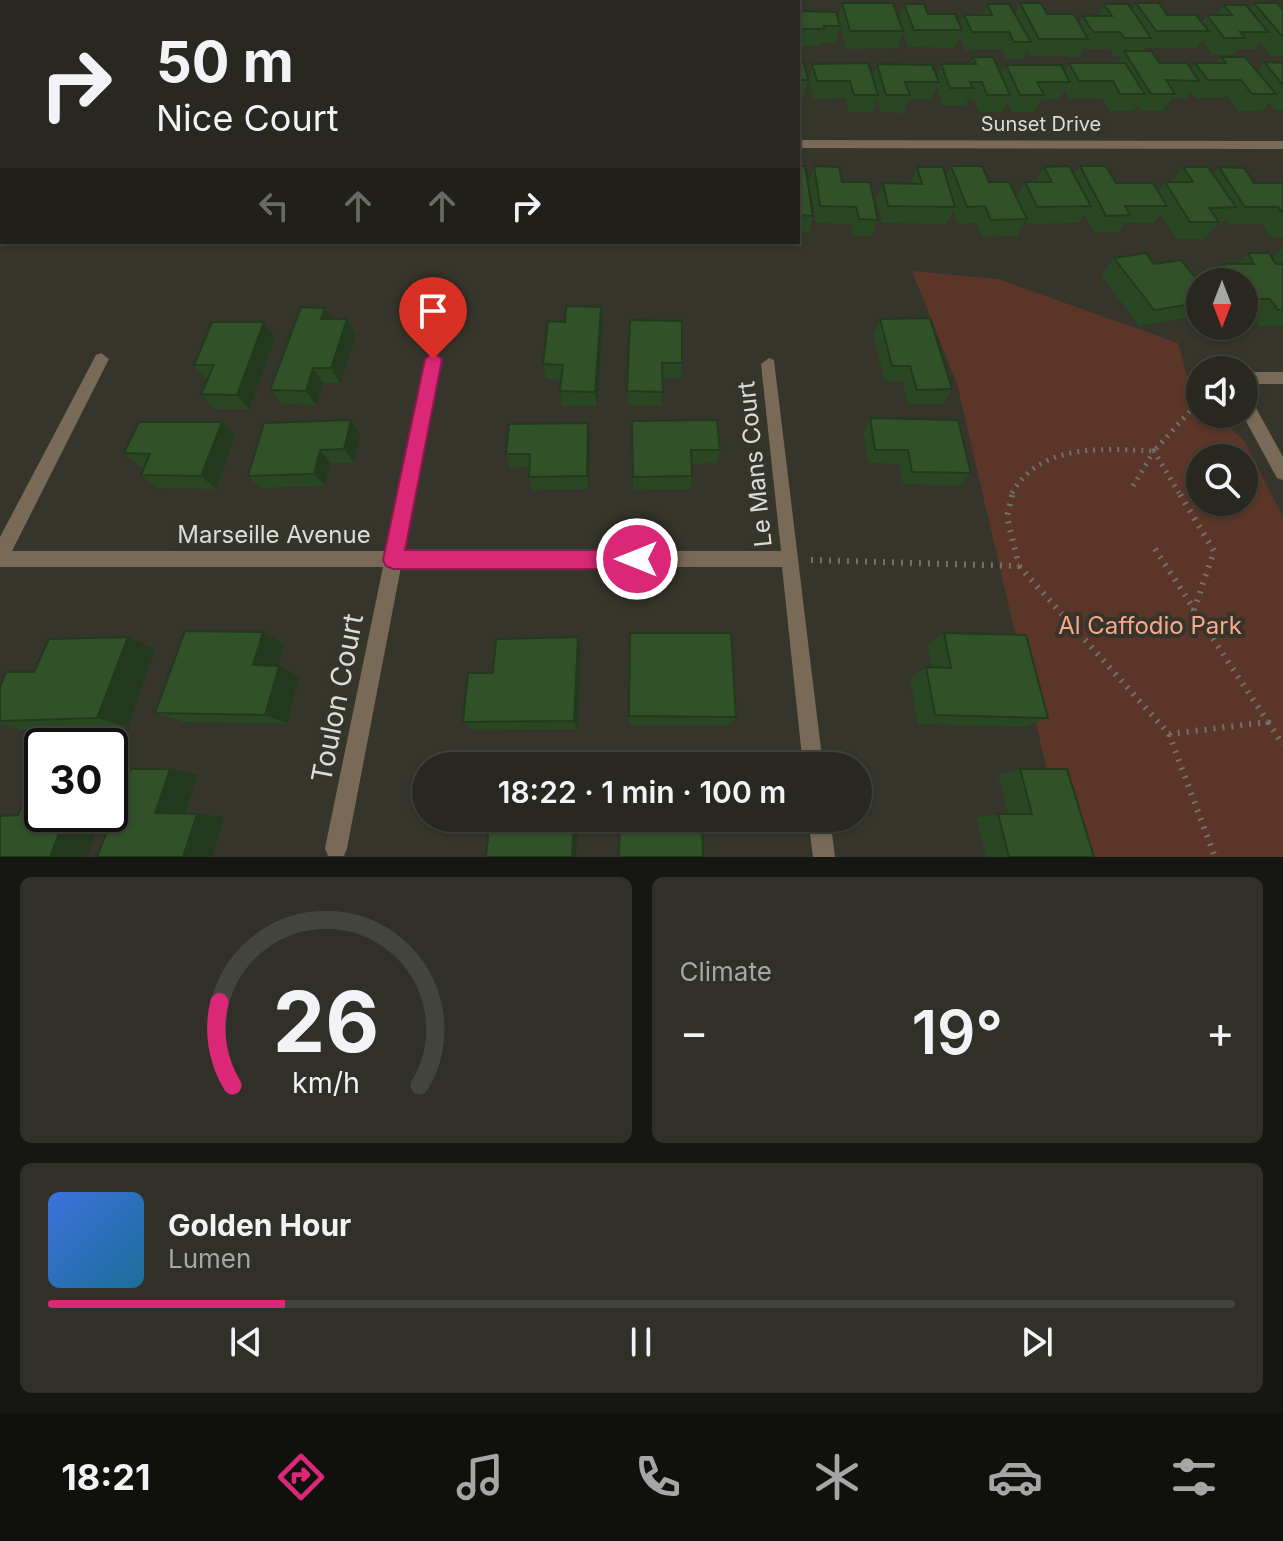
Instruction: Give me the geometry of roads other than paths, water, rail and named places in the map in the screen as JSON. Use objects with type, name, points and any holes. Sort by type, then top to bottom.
[{"type":"street","name":"Sunset Drive","points":[[800,144],[1283,145]]},
{"type":"street","points":[[0,557],[101,359]]},
{"type":"street","name":"Toulon Court","points":[[336,848],[433,359]]},
{"type":"street","name":"Le Mans Court","points":[[769,364],[811,752]]},
{"type":"street","points":[[1258,378],[1283,378]]},
{"type":"street","points":[[1258,427],[1283,473]]},
{"type":"street","name":"Marseille Avenue","points":[[0,557],[789,559]]},
{"type":"street","points":[[821,832],[824,857]]},
{"type":"park label","name":"Al Caffodio Park","points":[[1150,626]]}]
